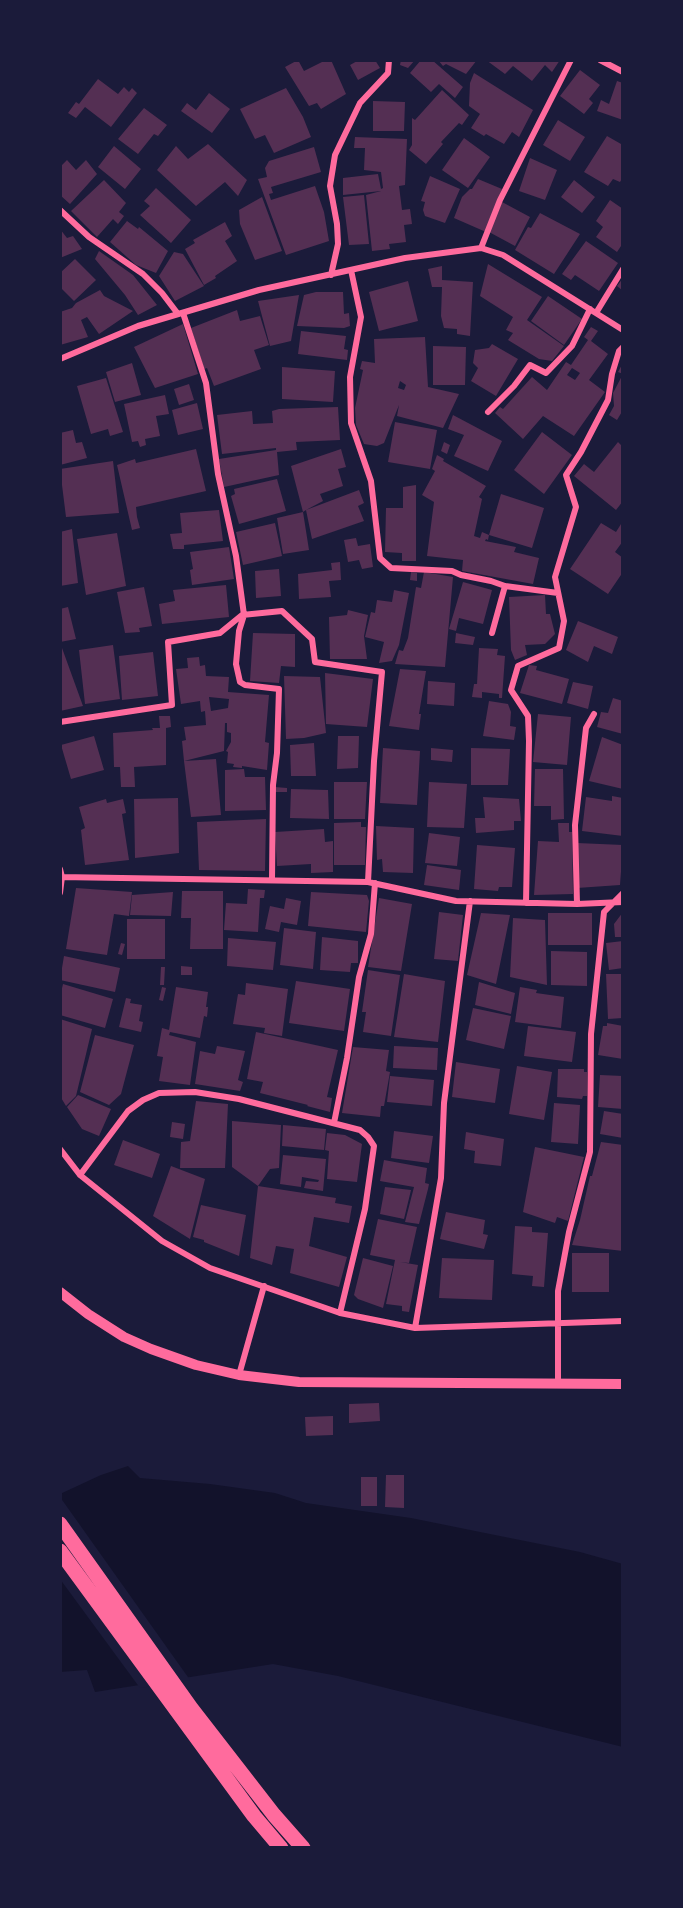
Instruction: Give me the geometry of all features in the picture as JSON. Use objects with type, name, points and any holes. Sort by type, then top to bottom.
[{"type":"main road","points":[[60,1524],[254,1816],[281,1848]]},
{"type":"main road","points":[[60,1551],[183,1709],[303,1848]]},
{"type":"street","points":[[331,275],[338,244],[330,186],[334,155],[360,103],[388,73],[389,60]]},
{"type":"street","points":[[481,248],[500,200],[571,60]]},
{"type":"street","points":[[600,60],[623,72]]},
{"type":"street","points":[[60,210],[90,237],[143,274],[180,313],[206,382],[218,474],[236,556],[244,615],[239,631],[236,664],[240,682],[245,686],[279,689],[277,753],[273,785],[272,880]]},
{"type":"street","points":[[60,359],[138,326],[259,290],[405,258],[481,248],[503,255],[623,330]]},
{"type":"street","points":[[488,412],[531,365],[546,373],[572,346],[593,311],[623,269]]},
{"type":"street","points":[[351,270],[361,317],[350,377],[351,423],[371,481],[380,558],[391,568],[452,571],[505,586],[558,593]]},
{"type":"street","points":[[526,903],[528,716],[511,690],[518,666],[559,648],[564,621],[555,577],[576,507],[567,475],[608,400],[612,374],[619,351],[623,347]]},
{"type":"street","points":[[492,633],[505,586]]},
{"type":"street","points":[[60,722],[172,705],[168,642],[220,633],[244,615],[282,611],[312,639],[315,662],[382,672],[374,761],[371,934],[359,977],[347,1058],[334,1123]]},
{"type":"street","points":[[577,904],[575,825],[586,728],[594,714]]},
{"type":"street","points":[[60,869],[60,893]]},
{"type":"street","points":[[61,877],[371,883],[456,902],[577,904],[623,902]]},
{"type":"street","points":[[558,1383],[558,1291],[567,1242],[590,1152],[591,1034],[604,912],[623,893]]},
{"type":"street","points":[[415,1328],[441,1178],[444,1103],[470,901]]},
{"type":"street","points":[[80,1175],[128,1111],[143,1100],[159,1093],[195,1092],[239,1099],[360,1130],[374,1146],[365,1209],[340,1313]]},
{"type":"street","points":[[60,1149],[80,1175],[162,1241],[210,1268],[340,1313],[415,1328],[623,1321]]},
{"type":"street","points":[[239,1375],[264,1286]]},
{"type":"street","points":[[60,1292],[124,1337],[196,1365],[239,1375],[299,1382],[623,1384]]},
{"type":"shaded area","points":[[128,1466],[140,1478],[275,1493],[306,1503],[411,1518],[580,1552],[623,1564],[623,1747],[338,1676],[273,1664],[95,1692],[87,1670],[60,1672],[60,1494],[101,1475]]},
{"type":"pier","points":[[60,1497],[190,1680],[140,1688],[60,1579]]},
{"type":"building","points":[[298,60],[304,71],[326,60],[331,60],[346,94],[321,109],[317,103],[309,106],[285,67]]},
{"type":"building","points":[[359,60],[375,60],[380,68],[358,80],[350,65]]},
{"type":"building","points":[[401,60],[415,60],[408,68],[400,65]]},
{"type":"building","points":[[421,60],[432,60],[463,87],[455,98],[439,84],[431,92],[410,73]]},
{"type":"building","points":[[438,60],[477,60],[466,74],[446,64],[443,66]]},
{"type":"building","points":[[486,60],[560,60],[552,72],[545,65],[532,81],[513,66],[505,74]]},
{"type":"building","points":[[580,70],[600,85],[589,99],[593,103],[584,114],[560,96]]},
{"type":"building","points":[[474,73],[533,110],[519,137],[512,132],[504,144],[471,128],[480,114],[469,106],[470,83]]},
{"type":"building","points":[[98,79],[118,94],[124,87],[129,92],[132,88],[137,93],[111,127],[85,107],[76,118],[68,113],[76,102],[79,104]]},
{"type":"building","points":[[617,81],[623,83],[623,120],[597,111],[601,100],[609,104]]},
{"type":"building","points":[[286,88],[303,117],[311,137],[274,153],[265,135],[255,139],[240,109]]},
{"type":"building","points":[[442,90],[469,115],[462,125],[459,123],[441,142],[443,144],[426,164],[409,150],[412,145],[412,118],[415,120]]},
{"type":"building","points":[[209,93],[230,109],[212,133],[181,111],[187,103],[196,110]]},
{"type":"building","points":[[373,101],[405,102],[404,131],[373,131]]},
{"type":"building","points":[[144,108],[167,125],[158,136],[154,134],[138,154],[118,139]]},
{"type":"building","points":[[558,120],[585,137],[570,161],[543,145]]},
{"type":"building","points":[[607,136],[621,144],[623,140],[623,177],[620,182],[613,179],[608,186],[584,172]]},
{"type":"building","points":[[355,137],[407,139],[405,185],[399,186],[402,210],[410,209],[412,224],[404,225],[406,242],[389,244],[390,249],[372,251],[366,195],[381,191],[343,195],[343,178],[378,174],[381,189],[383,188],[381,172],[364,170],[365,148],[354,148]]},
{"type":"building","points":[[464,138],[490,157],[468,188],[442,170]]},
{"type":"building","points":[[208,144],[247,180],[238,196],[225,182],[196,206],[157,170],[176,146],[188,159]]},
{"type":"building","points":[[114,146],[141,169],[125,189],[98,167]]},
{"type":"building","points":[[314,147],[321,172],[271,187],[273,193],[269,194],[271,200],[315,186],[324,212],[329,241],[286,255],[258,179],[267,177],[265,168],[269,161]]},
{"type":"building","points":[[530,158],[557,170],[545,200],[519,191]]},
{"type":"building","points":[[67,160],[76,170],[86,160],[97,174],[70,204],[60,195],[60,167]]},
{"type":"building","points":[[430,176],[460,189],[445,223],[425,216],[423,210],[425,202],[421,201]]},
{"type":"building","points":[[478,179],[502,189],[486,232],[454,218],[462,197],[472,189]]},
{"type":"building","points":[[104,180],[126,203],[119,212],[124,216],[118,224],[113,219],[97,237],[71,211]]},
{"type":"building","points":[[574,180],[595,197],[582,213],[561,197]]},
{"type":"building","points":[[156,188],[191,220],[171,243],[140,215],[150,206],[144,201]]},
{"type":"building","points":[[364,195],[369,244],[349,245],[343,197]]},
{"type":"building","points":[[262,197],[282,251],[255,260],[240,224],[239,210]]},
{"type":"building","points":[[610,200],[623,209],[623,243],[617,252],[596,237],[603,227],[596,221]]},
{"type":"building","points":[[502,202],[530,217],[515,246],[489,232]]},
{"type":"building","points":[[540,213],[580,234],[554,274],[515,250],[528,227],[531,228]]},
{"type":"building","points":[[127,221],[138,229],[139,227],[168,251],[156,273],[136,265],[110,242]]},
{"type":"building","points":[[225,222],[232,236],[225,241],[237,261],[204,285],[185,249],[195,243],[193,240]]},
{"type":"building","points":[[60,229],[67,238],[73,236],[82,249],[60,258]]},
{"type":"building","points":[[586,241],[618,263],[599,291],[575,275],[571,280],[562,274]]},
{"type":"building","points":[[99,251],[133,275],[157,305],[138,315],[125,295],[95,259]]},
{"type":"building","points":[[174,252],[183,254],[204,286],[175,301],[159,276]]},
{"type":"building","points":[[75,259],[96,280],[74,301],[60,287],[60,273]]},
{"type":"building","points":[[488,264],[542,297],[527,320],[564,346],[552,361],[539,359],[508,340],[513,333],[506,330],[513,317],[480,296]]},
{"type":"building","points":[[442,266],[442,280],[473,282],[470,336],[457,334],[457,329],[444,328],[441,316],[442,287],[432,287],[428,269]]},
{"type":"building","points":[[623,278],[623,291],[617,286]]},
{"type":"building","points":[[408,281],[418,321],[379,331],[369,292]]},
{"type":"building","points":[[100,290],[104,296],[133,311],[99,334],[87,317],[81,320],[88,337],[60,345],[60,312],[72,308],[76,303]]},
{"type":"building","points":[[316,292],[343,292],[344,314],[349,313],[350,326],[344,328],[297,326],[304,295]]},
{"type":"building","points":[[299,295],[291,341],[270,346],[258,301]]},
{"type":"building","points":[[548,296],[582,319],[564,345],[531,321]]},
{"type":"building","points":[[237,310],[240,321],[260,316],[269,345],[254,350],[261,369],[214,386],[207,368],[204,369],[191,328]]},
{"type":"building","points":[[183,324],[198,374],[155,388],[134,347]]},
{"type":"building","points":[[591,327],[598,331],[591,341],[608,354],[589,380],[605,392],[574,436],[543,416],[523,439],[495,413],[500,407],[503,409],[532,377],[547,390],[566,362],[571,365],[588,340],[584,337]],"holes":[[[572,368],[580,373],[575,380],[567,375]]]},
{"type":"building","points":[[301,331],[346,336],[344,349],[348,350],[347,360],[298,354]]},
{"type":"building","points":[[425,337],[428,387],[459,394],[443,428],[397,416],[399,405],[384,443],[377,446],[364,444],[356,425],[355,408],[363,370],[360,369],[362,361],[375,363],[374,339]],"holes":[[[400,381],[406,385],[404,390],[398,388]]]},
{"type":"building","points":[[492,344],[518,359],[496,396],[471,381],[478,368],[473,363],[475,350],[489,348]]},
{"type":"building","points":[[433,346],[466,347],[465,385],[433,385]]},
{"type":"building","points":[[132,363],[141,395],[115,402],[106,372]]},
{"type":"building","points":[[623,363],[623,374],[618,372]]},
{"type":"building","points":[[282,367],[335,371],[333,402],[282,399]]},
{"type":"building","points":[[623,374],[623,410],[617,420],[609,415],[614,406],[613,393]]},
{"type":"building","points":[[106,378],[123,432],[110,436],[108,429],[91,434],[77,386]]},
{"type":"building","points":[[189,384],[194,400],[179,405],[174,389]]},
{"type":"building","points":[[165,395],[169,414],[156,416],[160,436],[145,439],[146,445],[140,447],[138,441],[132,442],[124,404]]},
{"type":"building","points":[[197,403],[203,429],[178,435],[172,410]]},
{"type":"building","points":[[338,407],[340,440],[296,442],[297,450],[277,452],[279,475],[224,487],[219,459],[276,450],[276,448],[222,454],[217,415],[252,411],[253,424],[273,423],[272,411],[279,409]]},
{"type":"building","points":[[453,415],[502,441],[488,471],[454,456],[464,435],[448,429]]},
{"type":"building","points":[[395,422],[437,430],[430,469],[388,462]]},
{"type":"building","points":[[73,430],[76,443],[82,442],[87,458],[60,465],[60,433]]},
{"type":"building","points":[[542,432],[572,455],[544,494],[514,470]]},
{"type":"building","points":[[444,442],[450,445],[447,454],[441,451]]},
{"type":"building","points":[[618,442],[623,447],[623,501],[616,510],[574,476],[584,464],[594,472]]},
{"type":"building","points":[[196,449],[206,491],[136,507],[140,528],[132,530],[117,465],[135,459],[136,463]]},
{"type":"building","points":[[341,449],[346,467],[338,469],[343,486],[320,494],[323,501],[303,512],[291,466]]},
{"type":"building","points":[[437,455],[444,459],[443,461],[486,486],[479,497],[482,499],[474,536],[480,538],[482,532],[489,535],[488,540],[485,541],[516,547],[514,552],[539,558],[533,584],[462,571],[463,560],[427,556],[434,502],[422,495],[435,471],[432,469]]},
{"type":"building","points":[[113,461],[119,513],[66,517],[60,469]]},
{"type":"building","points":[[277,479],[286,511],[239,524],[231,496],[235,494],[234,489]]},
{"type":"building","points":[[416,485],[416,561],[402,561],[402,553],[385,552],[386,508],[403,508],[403,487]]},
{"type":"building","points":[[359,490],[364,503],[358,506],[364,521],[312,539],[306,510]]},
{"type":"building","points":[[501,494],[544,508],[532,548],[489,535]]},
{"type":"building","points":[[219,510],[223,541],[184,545],[184,549],[173,549],[170,534],[182,533],[180,513]]},
{"type":"building","points":[[303,512],[309,550],[283,554],[277,518]]},
{"type":"building","points":[[275,523],[282,556],[243,565],[236,532]]},
{"type":"building","points":[[601,523],[616,532],[621,524],[623,525],[623,541],[615,552],[623,558],[623,572],[608,594],[570,569]]},
{"type":"building","points":[[72,529],[78,583],[60,586],[60,532]]},
{"type":"building","points":[[117,533],[126,586],[86,595],[77,539]]},
{"type":"building","points":[[356,538],[358,546],[370,544],[373,567],[362,569],[359,560],[348,562],[344,540]]},
{"type":"building","points":[[229,547],[234,579],[192,585],[190,570],[193,569],[190,552]]},
{"type":"building","points":[[340,562],[341,580],[329,581],[331,597],[299,599],[298,574],[332,570],[331,563]]},
{"type":"building","points":[[279,569],[281,596],[256,598],[255,571]]},
{"type":"building","points":[[411,572],[417,573],[417,581],[410,580]]},
{"type":"building","points":[[424,572],[453,577],[445,667],[395,664],[399,650],[403,651],[408,638],[416,587],[421,588]]},
{"type":"building","points":[[463,582],[492,590],[483,624],[459,618],[456,631],[449,629]]},
{"type":"building","points":[[226,585],[229,617],[162,624],[159,604],[175,601],[173,590]]},
{"type":"building","points":[[144,587],[152,626],[139,628],[140,632],[125,633],[117,592]]},
{"type":"building","points":[[394,590],[409,593],[399,645],[392,661],[379,663],[384,642],[365,637],[371,612],[375,613],[377,600],[392,602]]},
{"type":"building","points":[[545,595],[546,614],[550,614],[555,634],[545,644],[525,645],[527,655],[515,660],[511,650],[509,597]]},
{"type":"building","points":[[68,607],[76,639],[60,642],[60,609]]},
{"type":"building","points":[[348,610],[368,615],[364,636],[367,659],[330,659],[329,617],[347,615]]},
{"type":"building","points":[[578,621],[618,637],[612,654],[594,646],[588,662],[566,650]]},
{"type":"building","points":[[253,633],[295,634],[295,667],[281,666],[279,683],[250,681]]},
{"type":"building","points":[[456,633],[475,637],[473,645],[455,643]]},
{"type":"building","points":[[113,645],[120,699],[85,704],[79,650]]},
{"type":"building","points":[[62,648],[83,706],[60,711],[60,649]]},
{"type":"building","points":[[479,648],[498,649],[497,655],[505,656],[502,698],[499,698],[499,694],[482,692],[482,698],[472,697],[474,684],[477,684]]},
{"type":"building","points":[[153,652],[158,696],[122,700],[119,656]]},
{"type":"building","points":[[199,657],[200,666],[205,665],[206,676],[229,677],[228,692],[269,695],[265,742],[269,743],[267,770],[233,767],[234,764],[227,763],[228,752],[226,751],[231,742],[231,733],[227,732],[227,723],[225,723],[224,751],[184,761],[182,741],[186,740],[184,727],[206,725],[205,711],[201,712],[200,701],[181,704],[176,669],[188,668],[187,658]],"holes":[[[209,697],[229,699],[228,708],[211,711]]]},
{"type":"building","points":[[529,665],[537,666],[536,670],[569,679],[562,704],[520,693]]},
{"type":"building","points":[[400,669],[426,671],[419,714],[421,714],[419,730],[389,726]]},
{"type":"building","points":[[325,673],[373,679],[367,727],[326,724]]},
{"type":"building","points":[[284,676],[320,677],[326,733],[286,739]]},
{"type":"building","points":[[428,681],[455,683],[454,706],[427,704]]},
{"type":"building","points":[[573,682],[593,686],[588,709],[567,703]]},
{"type":"building","points":[[613,698],[623,701],[623,734],[597,727],[601,712],[608,713]]},
{"type":"building","points":[[489,701],[508,704],[511,712],[510,726],[516,727],[514,740],[483,736]]},
{"type":"building","points":[[538,714],[571,717],[567,765],[533,762]]},
{"type":"building","points":[[159,716],[170,716],[171,727],[166,728],[166,765],[134,767],[135,787],[121,787],[120,767],[114,767],[113,733],[160,728]]},
{"type":"building","points":[[94,736],[104,770],[71,779],[61,745]]},
{"type":"building","points":[[338,736],[359,736],[358,768],[337,769]]},
{"type":"building","points":[[602,737],[623,745],[623,789],[589,781]]},
{"type":"building","points":[[314,743],[316,776],[291,776],[290,745]]},
{"type":"building","points":[[383,748],[420,751],[417,805],[380,803]]},
{"type":"building","points":[[431,748],[453,750],[452,762],[431,760]]},
{"type":"building","points":[[471,748],[510,749],[508,785],[471,785]]},
{"type":"building","points":[[216,759],[221,815],[191,817],[184,761]]},
{"type":"building","points":[[244,769],[245,777],[265,777],[266,810],[225,811],[225,770]]},
{"type":"building","points":[[535,769],[563,769],[564,819],[551,820],[551,806],[534,806]]},
{"type":"building","points":[[334,782],[367,782],[365,819],[334,819]]},
{"type":"building","points":[[429,782],[467,784],[464,828],[427,827]]},
{"type":"building","points":[[275,787],[287,788],[287,792],[275,792]]},
{"type":"building","points":[[291,789],[328,790],[329,819],[290,818]]},
{"type":"building","points":[[612,796],[623,798],[623,836],[582,831],[586,797],[612,801]]},
{"type":"building","points":[[483,797],[519,799],[521,821],[514,821],[514,830],[476,833],[475,818],[485,818]]},
{"type":"building","points":[[178,798],[179,853],[135,858],[134,799]]},
{"type":"building","points":[[106,799],[107,803],[123,799],[126,813],[122,814],[129,860],[85,865],[81,830],[85,828],[79,807]]},
{"type":"building","points":[[266,819],[265,871],[199,870],[197,822]]},
{"type":"building","points":[[361,822],[361,827],[366,827],[365,865],[334,865],[334,823]]},
{"type":"building","points":[[558,823],[569,823],[569,832],[572,832],[573,894],[534,895],[538,841],[559,842]]},
{"type":"building","points":[[376,826],[414,828],[413,873],[383,872],[382,859],[377,860]]},
{"type":"building","points":[[324,829],[325,842],[333,841],[333,872],[311,873],[311,864],[277,866],[275,832]]},
{"type":"building","points":[[429,833],[460,837],[457,866],[425,863]]},
{"type":"building","points":[[577,843],[623,845],[620,885],[577,888]]},
{"type":"building","points":[[477,845],[515,848],[512,887],[499,887],[498,891],[474,889]]},
{"type":"building","points":[[427,865],[461,870],[459,890],[424,885]]},
{"type":"building","points":[[76,888],[132,892],[129,916],[114,914],[107,955],[66,949]]},
{"type":"building","points":[[248,889],[265,890],[264,898],[260,898],[258,932],[224,930],[226,903],[247,904]]},
{"type":"building","points":[[182,891],[223,891],[223,949],[190,949],[191,918],[181,918]]},
{"type":"building","points":[[173,892],[171,916],[130,915],[132,895]]},
{"type":"building","points":[[311,892],[367,895],[369,901],[366,932],[308,926]]},
{"type":"building","points":[[286,898],[301,901],[297,925],[281,922],[279,932],[265,929],[270,906],[284,909]]},
{"type":"building","points":[[379,898],[412,904],[401,971],[368,967]]},
{"type":"building","points":[[439,912],[463,915],[458,961],[434,959]]},
{"type":"building","points":[[623,912],[623,937],[615,937],[614,924]]},
{"type":"building","points":[[481,913],[510,915],[496,984],[467,975]]},
{"type":"building","points":[[548,913],[592,913],[592,945],[548,945]]},
{"type":"building","points":[[513,918],[545,920],[547,985],[510,977]]},
{"type":"building","points":[[127,919],[165,919],[165,959],[127,959]]},
{"type":"building","points":[[284,928],[316,932],[313,969],[280,965]]},
{"type":"building","points":[[322,937],[358,941],[358,963],[351,963],[350,972],[320,970]]},
{"type":"building","points":[[228,938],[276,942],[273,970],[227,966]]},
{"type":"building","points":[[623,941],[623,968],[609,970],[606,943]]},
{"type":"building","points":[[121,943],[125,944],[122,955],[118,954]]},
{"type":"building","points":[[551,951],[587,952],[587,986],[551,985]]},
{"type":"building","points":[[64,956],[120,968],[115,992],[60,980]]},
{"type":"building","points":[[181,966],[192,967],[192,975],[181,975]]},
{"type":"building","points":[[161,967],[165,967],[164,985],[160,985]]},
{"type":"building","points":[[368,970],[400,975],[391,1036],[363,1032],[366,1012],[362,1012]]},
{"type":"building","points":[[404,974],[445,981],[438,1042],[394,1037]]},
{"type":"building","points":[[606,974],[623,974],[623,1018],[608,1019]]},
{"type":"building","points":[[296,981],[350,989],[344,1031],[289,1023]]},
{"type":"building","points":[[479,982],[515,993],[511,1014],[475,1005]]},
{"type":"building","points":[[246,983],[288,989],[282,1036],[264,1033],[265,1028],[233,1024],[238,994],[245,995]]},
{"type":"building","points":[[63,984],[113,999],[105,1028],[60,1015]]},
{"type":"building","points":[[162,987],[166,988],[163,1001],[159,1000]]},
{"type":"building","points":[[176,987],[208,992],[207,1017],[204,1016],[200,1038],[170,1032],[169,1035],[196,1042],[190,1085],[159,1081],[163,1057],[157,1056],[162,1028],[169,1030]]},
{"type":"building","points":[[520,987],[537,990],[536,993],[564,997],[561,1028],[515,1022]]},
{"type":"building","points":[[126,998],[131,999],[130,1003],[142,1005],[139,1021],[143,1022],[141,1032],[119,1027]]},
{"type":"building","points":[[473,1008],[511,1016],[504,1049],[466,1040]]},
{"type":"building","points":[[60,1019],[92,1029],[76,1096],[66,1106],[60,1096]]},
{"type":"building","points":[[607,1023],[623,1026],[623,1059],[598,1055],[603,1026],[607,1026]]},
{"type":"building","points":[[528,1026],[576,1032],[572,1062],[524,1056]]},
{"type":"building","points":[[256,1032],[338,1050],[327,1097],[332,1098],[330,1112],[260,1093],[263,1082],[247,1079]]},
{"type":"building","points":[[95,1035],[134,1045],[121,1094],[109,1105],[80,1092]]},
{"type":"building","points":[[217,1046],[245,1051],[238,1080],[243,1082],[240,1091],[195,1084],[200,1051],[215,1054]]},
{"type":"building","points":[[394,1046],[438,1048],[437,1070],[393,1068]]},
{"type":"building","points":[[353,1047],[389,1050],[386,1071],[390,1072],[380,1117],[342,1113]]},
{"type":"building","points":[[456,1062],[500,1069],[495,1103],[452,1097]]},
{"type":"building","points":[[517,1066],[552,1072],[544,1120],[509,1114]]},
{"type":"building","points":[[558,1069],[584,1069],[584,1072],[587,1072],[587,1096],[583,1096],[582,1099],[557,1097]]},
{"type":"building","points":[[600,1075],[623,1076],[623,1109],[598,1107]]},
{"type":"building","points":[[390,1076],[434,1080],[432,1106],[387,1102]]},
{"type":"building","points":[[78,1095],[111,1109],[99,1136],[82,1129],[67,1107]]},
{"type":"building","points":[[196,1101],[228,1104],[225,1168],[180,1168],[181,1142],[190,1141]]},
{"type":"building","points":[[554,1103],[580,1105],[578,1144],[551,1142]]},
{"type":"building","points":[[604,1111],[623,1114],[623,1138],[600,1134]]},
{"type":"building","points":[[232,1121],[281,1125],[279,1168],[270,1169],[258,1186],[232,1167]]},
{"type":"building","points":[[172,1122],[185,1124],[183,1139],[170,1137]]},
{"type":"building","points":[[283,1125],[326,1129],[324,1150],[282,1146]]},
{"type":"building","points":[[394,1131],[433,1136],[429,1163],[391,1158]]},
{"type":"building","points":[[466,1132],[504,1139],[501,1166],[474,1163],[475,1151],[464,1149]]},
{"type":"building","points":[[327,1133],[345,1135],[362,1144],[357,1182],[327,1179],[329,1151],[325,1150]]},
{"type":"building","points":[[123,1140],[160,1154],[152,1178],[114,1165]]},
{"type":"building","points":[[601,1142],[623,1145],[623,1251],[572,1245]]},
{"type":"building","points":[[535,1147],[584,1157],[568,1221],[557,1217],[555,1223],[523,1212]]},
{"type":"building","points":[[283,1155],[326,1159],[323,1191],[304,1188],[306,1181],[318,1182],[319,1180],[302,1177],[301,1187],[280,1184]]},
{"type":"building","points":[[384,1160],[427,1168],[425,1183],[429,1184],[419,1224],[405,1222],[414,1187],[380,1181]]},
{"type":"building","points":[[171,1166],[205,1179],[190,1239],[153,1216]]},
{"type":"building","points":[[258,1186],[336,1198],[335,1203],[352,1206],[349,1223],[314,1217],[309,1246],[347,1257],[339,1287],[290,1273],[294,1249],[276,1246],[272,1265],[250,1258]]},
{"type":"building","points":[[385,1187],[411,1190],[404,1219],[380,1214]]},
{"type":"building","points":[[201,1205],[246,1215],[239,1256],[193,1237]]},
{"type":"building","points":[[446,1212],[485,1220],[483,1234],[488,1235],[484,1249],[440,1239]]},
{"type":"building","points":[[378,1219],[417,1227],[409,1263],[400,1262],[418,1265],[409,1312],[402,1311],[402,1306],[386,1304],[395,1260],[370,1255]]},
{"type":"building","points":[[515,1226],[532,1227],[532,1232],[548,1233],[544,1287],[532,1286],[533,1276],[512,1274]]},
{"type":"building","points":[[572,1253],[609,1253],[609,1292],[572,1292]]},
{"type":"building","points":[[363,1258],[393,1266],[383,1308],[358,1299],[354,1295]]},
{"type":"building","points":[[442,1258],[494,1260],[492,1300],[439,1298]]},
{"type":"building","points":[[379,1403],[380,1421],[349,1423],[349,1404]]},
{"type":"building","points":[[333,1416],[333,1435],[306,1436],[305,1417]]},
{"type":"building","points":[[386,1475],[404,1475],[404,1508],[385,1507]]},
{"type":"building","points":[[361,1477],[377,1477],[377,1506],[361,1506]]}]
